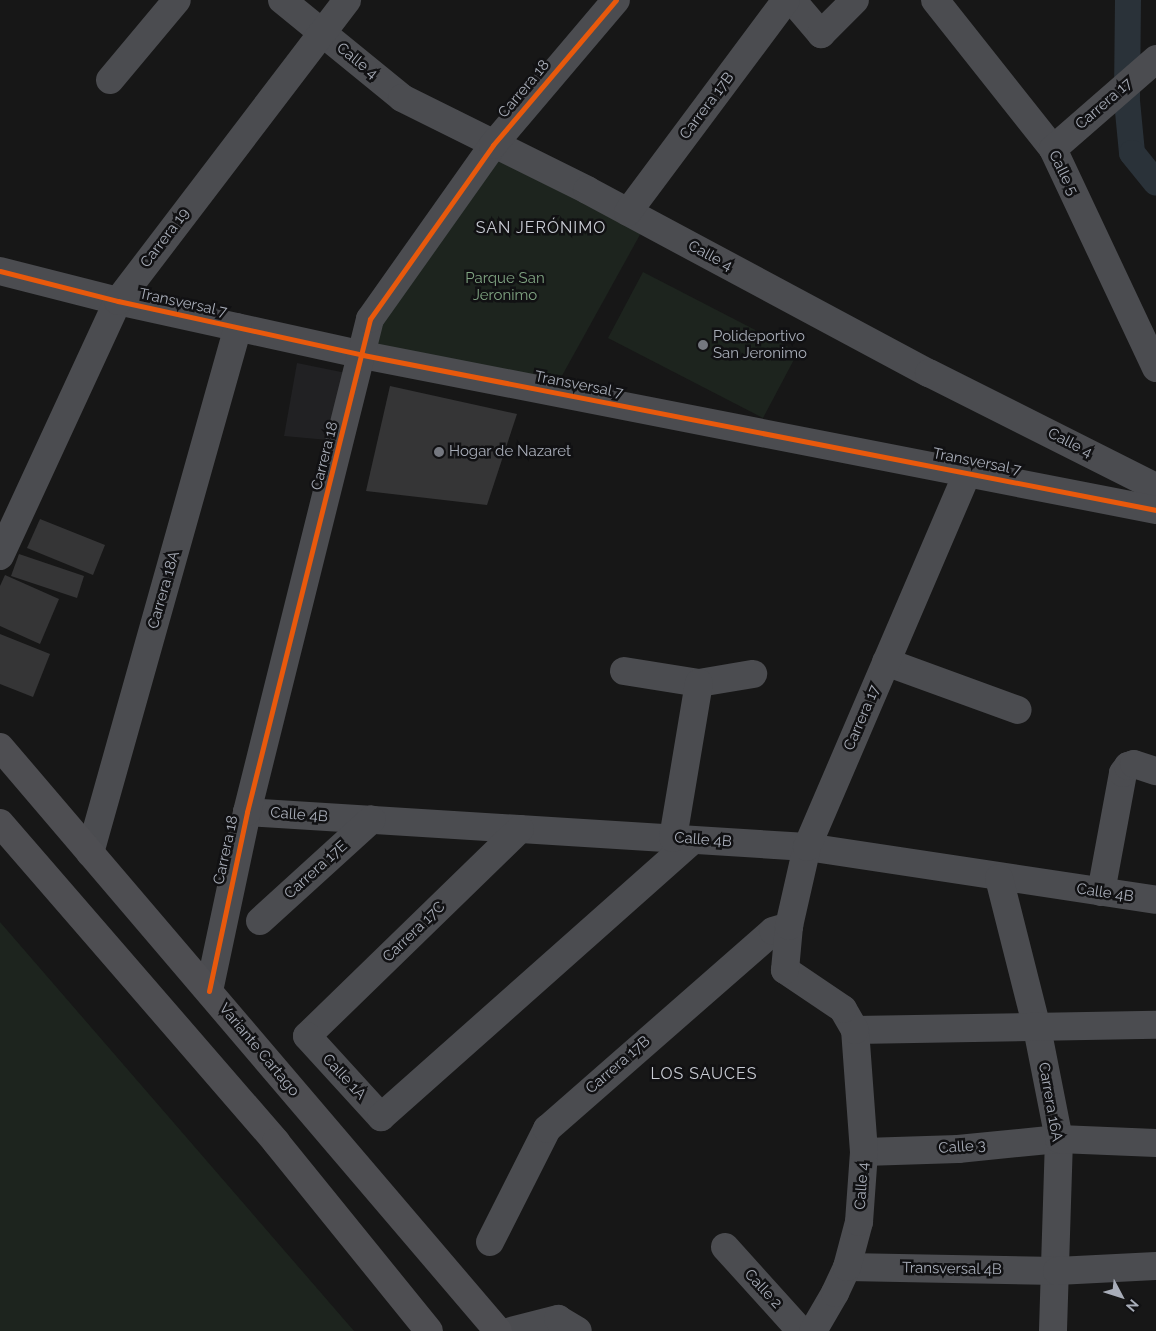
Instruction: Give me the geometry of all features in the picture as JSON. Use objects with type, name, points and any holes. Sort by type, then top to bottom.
[{"type":"highway","name":"Variante Cartago","points":[[0,747],[498,1331]]},
{"type":"highway","points":[[0,824],[276,1142],[429,1331]]},
{"type":"street","points":[[110,80],[177,0]]},
{"type":"street","name":"Calle 4","points":[[282,0],[402,98],[628,212],[929,373],[1156,486]]},
{"type":"street","name":"Carrera 19","points":[[0,556],[118,301],[347,0]]},
{"type":"street","name":"Carrera 18","points":[[209,992],[247,812],[363,355],[370,319],[493,144],[616,0]]},
{"type":"street","name":"Carrera 17B","points":[[628,212],[786,0]]},
{"type":"street","points":[[792,0],[821,34],[855,0]]},
{"type":"street","name":"Calle 5","points":[[935,0],[1053,149],[1156,368]]},
{"type":"street","name":"Carrera 17","points":[[1053,149],[1113,94],[1151,64]]},
{"type":"street","name":"Transversal 7","points":[[0,271],[118,301],[363,355],[1156,510]]},
{"type":"street","name":"Carrera 18A","points":[[90,853],[238,328]]},
{"type":"street","name":"Carrera 17","points":[[785,970],[789,926],[807,847],[967,473]]},
{"type":"street","points":[[886,662],[1018,710]]},
{"type":"street","points":[[624,671],[699,683],[754,674]]},
{"type":"street","points":[[683,839],[699,683]]},
{"type":"street","points":[[1101,892],[1123,773],[1128,766],[1134,764],[1156,771]]},
{"type":"street","name":"Calle 4B","points":[[247,812],[807,847],[999,878],[1156,900]]},
{"type":"street","name":"Carrera 17E","points":[[260,921],[372,819]]},
{"type":"street","name":"Carrera 17C","points":[[307,1036],[520,829]]},
{"type":"street","name":"Calle 1A","points":[[307,1036],[381,1117],[683,839]]},
{"type":"street","name":"Carrera 16A","points":[[999,878],[1037,1028],[1059,1139],[1057,1271],[1053,1331]]},
{"type":"street","name":"Carrera 17B","points":[[490,1242],[547,1129],[774,931],[789,926]]},
{"type":"street","name":"Calle 4","points":[[785,970],[842,1009],[855,1030],[864,1152],[859,1222],[846,1267],[835,1293],[813,1331]]},
{"type":"street","points":[[855,1030],[1156,1025]]},
{"type":"street","points":[[1059,1139],[1156,1143]]},
{"type":"street","name":"Calle 3","points":[[864,1152],[1059,1139]]},
{"type":"street","name":"Calle 2","points":[[725,1247],[801,1331]]},
{"type":"street","points":[[1057,1271],[1156,1266]]},
{"type":"street","name":"Transversal 4B","points":[[846,1267],[1057,1271]]},
{"type":"street","points":[[510,1331],[558,1319],[578,1331]]},
{"type":"shaded area","points":[[297,363],[356,375],[339,441],[284,436]]},
{"type":"green space","name":"Parque San Jeronimo","points":[[493,145],[647,222],[553,392],[363,355]]},
{"type":"green space","name":"Polideportivo San Jeronimo","points":[[643,272],[798,352],[763,418],[608,338]]},
{"type":"green space","points":[[0,922],[354,1331],[0,1331]]},
{"type":"building","name":"Hogar de Nazaret","points":[[390,386],[517,414],[487,505],[366,491]]},
{"type":"building","points":[[40,519],[105,545],[93,575],[27,548]]},
{"type":"building","points":[[19,554],[84,576],[77,598],[11,576]]},
{"type":"building","points":[[5,575],[59,599],[40,644],[0,626],[0,586]]},
{"type":"building","points":[[0,634],[50,654],[33,697],[0,684]]},
{"type":"waterway","points":[[1128,0],[1127,101],[1132,153],[1156,183]]},
{"type":"cycle path","points":[[209,991],[247,812],[370,319],[493,145],[616,0]]},
{"type":"cycle path","points":[[0,271],[118,301],[363,355],[1156,510]]},
{"type":"place","name":"Polideportivo San Jeronimo","points":[[703,345]]},
{"type":"place","name":"Hogar de Nazaret","points":[[439,452]]},
{"type":"district","name":"SAN JERÓNIMO","points":[[541,228]]},
{"type":"district","name":"LOS SAUCES","points":[[704,1074]]}]
